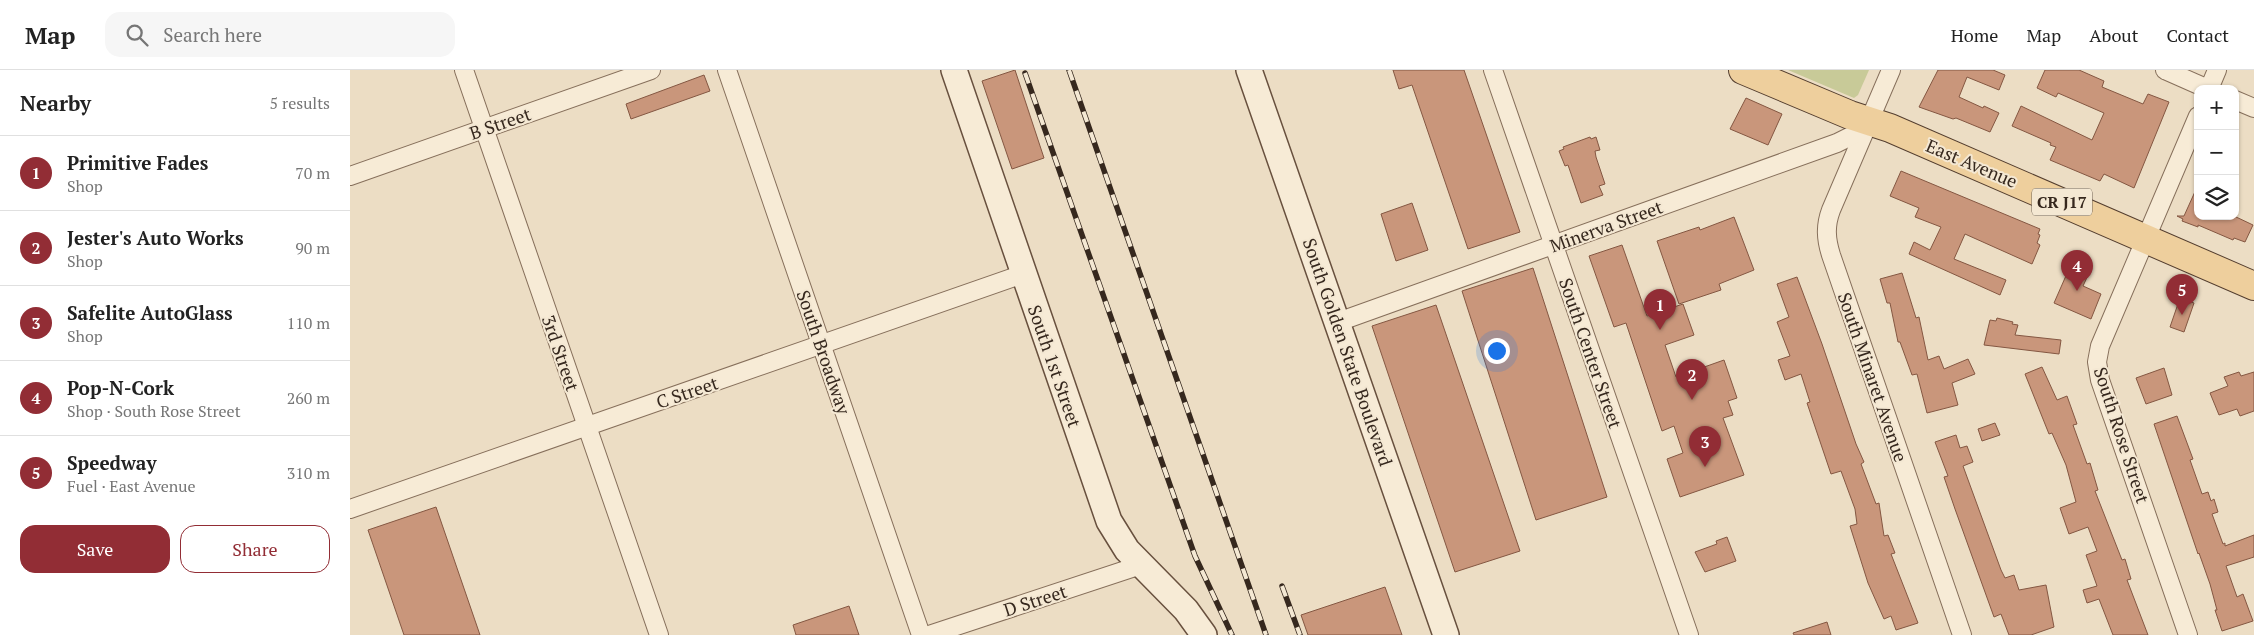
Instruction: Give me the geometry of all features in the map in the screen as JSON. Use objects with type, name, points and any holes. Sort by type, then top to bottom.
[{"type":"main road","name":"East Avenue","points":[[1749,72],[1850,115],[1908,136],[2254,286]]},
{"type":"street","name":"3rd Street","points":[[464,70],[659,635]]},
{"type":"street","name":"B Street","points":[[350,176],[650,70]]},
{"type":"street","name":"South Broadway","points":[[727,70],[921,635]]},
{"type":"street","name":"South 1st Street","points":[[954,70],[1109,521],[1120,542],[1186,610],[1204,635]]},
{"type":"street","name":"South Golden State Boulevard","points":[[1249,70],[1446,635]]},
{"type":"street","name":"South Center Street","points":[[1493,70],[1689,635]]},
{"type":"street","name":"South Minaret Avenue","points":[[1891,70],[1828,219],[1826,232],[1828,246],[1962,635]]},
{"type":"street","points":[[2165,70],[2200,85]]},
{"type":"street","points":[[2211,85],[2218,70]]},
{"type":"street","points":[[2239,102],[2254,108]]},
{"type":"street","name":"Minerva Street","points":[[1338,322],[1837,143],[1857,133],[1870,121]]},
{"type":"street","name":"South Rose Street","points":[[2188,635],[2098,368],[2100,346],[2194,125]]},
{"type":"street","points":[[1837,143],[1844,144],[1855,154]]},
{"type":"street","name":"C Street","points":[[350,509],[1023,274]]},
{"type":"street","name":"D Street","points":[[929,635],[1141,565]]},
{"type":"green space","points":[[1788,70],[1869,70],[1858,95],[1854,98]]},
{"type":"building","points":[[1015,70],[1044,158],[1012,169],[982,81]]},
{"type":"building","points":[[1393,70],[1464,70],[1520,232],[1468,249],[1412,85],[1399,89]]},
{"type":"building","points":[[1938,70],[1993,70],[2005,75],[1999,90],[1967,77],[1959,97],[1999,113],[1990,132],[1956,118],[1953,119],[1919,107]]},
{"type":"building","points":[[2045,70],[2079,70],[2104,81],[2102,87],[2143,104],[2148,94],[2169,102],[2134,188],[2104,174],[2100,181],[2050,160],[2056,147],[2012,126],[2021,106],[2092,140],[2104,113],[2058,93],[2056,97],[2037,88]]},
{"type":"building","points":[[704,75],[710,91],[631,119],[626,104]]},
{"type":"building","points":[[1746,98],[1782,114],[1768,145],[1730,129]]},
{"type":"building","points":[[1590,137],[1591,139],[1596,137],[1600,150],[1595,151],[1596,157],[1605,184],[1599,186],[1603,195],[1581,203],[1568,165],[1565,166],[1559,151],[1564,149],[1563,147]]},
{"type":"building","points":[[1901,171],[2040,229],[2037,243],[2040,245],[2032,264],[1965,234],[1954,259],[2006,280],[2000,295],[1909,254],[1914,242],[1930,250],[1941,227],[1915,217],[1919,208],[1890,196]]},
{"type":"building","points":[[2194,194],[2194,220],[2239,220],[2239,218],[2253,225],[2245,242],[2234,238],[2233,240],[2198,225],[2198,227],[2182,221],[2183,219],[2177,216],[2184,216]]},
{"type":"building","points":[[1412,203],[1428,250],[1396,261],[1381,214]]},
{"type":"building","points":[[1734,217],[1754,270],[1719,284],[1721,290],[1679,304],[1657,241],[1699,227],[1700,230]]},
{"type":"building","points":[[1622,245],[1647,316],[1683,304],[1694,335],[1665,345],[1676,377],[1724,360],[1737,398],[1728,401],[1733,415],[1723,418],[1744,475],[1680,497],[1667,459],[1683,453],[1674,426],[1662,431],[1626,323],[1614,327],[1589,256]]},
{"type":"building","points":[[2072,262],[2090,271],[2083,286],[2101,294],[2091,319],[2054,303]]},
{"type":"building","points":[[1533,268],[1607,497],[1536,520],[1462,291]]},
{"type":"building","points":[[1902,273],[1916,318],[1919,317],[1928,360],[1939,356],[1944,369],[1968,359],[1975,374],[1952,383],[1958,405],[1927,413],[1917,374],[1912,375],[1900,342],[1898,342],[1890,303],[1887,303],[1880,279]]},
{"type":"building","points":[[1797,277],[1864,462],[1861,464],[1876,504],[1879,503],[1884,536],[1888,535],[1895,553],[1891,554],[1918,623],[1896,630],[1891,616],[1884,619],[1868,583],[1850,526],[1857,524],[1855,509],[1841,471],[1831,474],[1807,403],[1810,402],[1801,374],[1785,380],[1778,360],[1790,356],[1777,322],[1789,317],[1777,284]]},
{"type":"building","points":[[2180,298],[2194,303],[2184,332],[2170,327]]},
{"type":"building","points":[[1436,305],[1520,551],[1455,572],[1372,326]]},
{"type":"building","points":[[1997,318],[2018,325],[2015,335],[2061,340],[2059,354],[1984,345],[1990,320],[1996,321]]},
{"type":"building","points":[[2042,367],[2057,400],[2067,396],[2077,424],[2073,425],[2087,464],[2090,463],[2098,490],[2095,491],[2122,560],[2125,559],[2131,579],[2127,580],[2148,635],[2113,635],[2099,599],[2087,603],[2083,590],[2097,586],[2086,555],[2097,551],[2088,527],[2069,534],[2060,508],[2076,502],[2066,465],[2052,433],[2049,434],[2025,374]]},
{"type":"building","points":[[2164,368],[2172,395],[2146,404],[2136,378]]},
{"type":"building","points":[[2239,372],[2241,376],[2254,372],[2254,411],[2240,416],[2237,409],[2219,415],[2210,393],[2228,386],[2224,377]]},
{"type":"building","points":[[2177,416],[2193,459],[2190,460],[2202,494],[2208,492],[2211,501],[2214,499],[2218,512],[2212,514],[2223,544],[2225,543],[2225,546],[2254,535],[2254,557],[2226,566],[2237,597],[2243,594],[2253,621],[2222,631],[2215,610],[2217,610],[2210,584],[2154,424]]},
{"type":"building","points":[[1995,423],[2000,435],[1982,441],[1978,429]]},
{"type":"building","points":[[1956,435],[1960,448],[1967,446],[1973,462],[1963,466],[2005,578],[2014,575],[2019,590],[2046,585],[2054,627],[2031,635],[2009,635],[2001,614],[1994,617],[1944,477],[1948,476],[1935,442]]},
{"type":"building","points":[[436,507],[480,635],[404,635],[368,530]]},
{"type":"building","points":[[1727,537],[1736,561],[1705,572],[1695,552],[1717,544],[1716,541]]},
{"type":"building","points":[[1385,587],[1402,635],[1308,635],[1301,615]]},
{"type":"building","points":[[849,606],[859,635],[796,635],[793,625]]},
{"type":"building","points":[[1827,622],[1831,635],[1794,635],[1793,633]]},
{"type":"railway","points":[[1069,70],[1266,635]]},
{"type":"railway","points":[[1025,73],[1195,556],[1232,635]]},
{"type":"railway","points":[[1282,586],[1300,635]]},
{"type":"place","name":"Pop-N-Cork","points":[[2077,291]]},
{"type":"place","name":"Speedway","points":[[2182,315]]},
{"type":"place","name":"Primitive Fades","points":[[1660,330]]},
{"type":"place","name":"Jester's Auto Works","points":[[1692,400]]},
{"type":"place","name":"Safelite AutoGlass","points":[[1705,467]]}]
